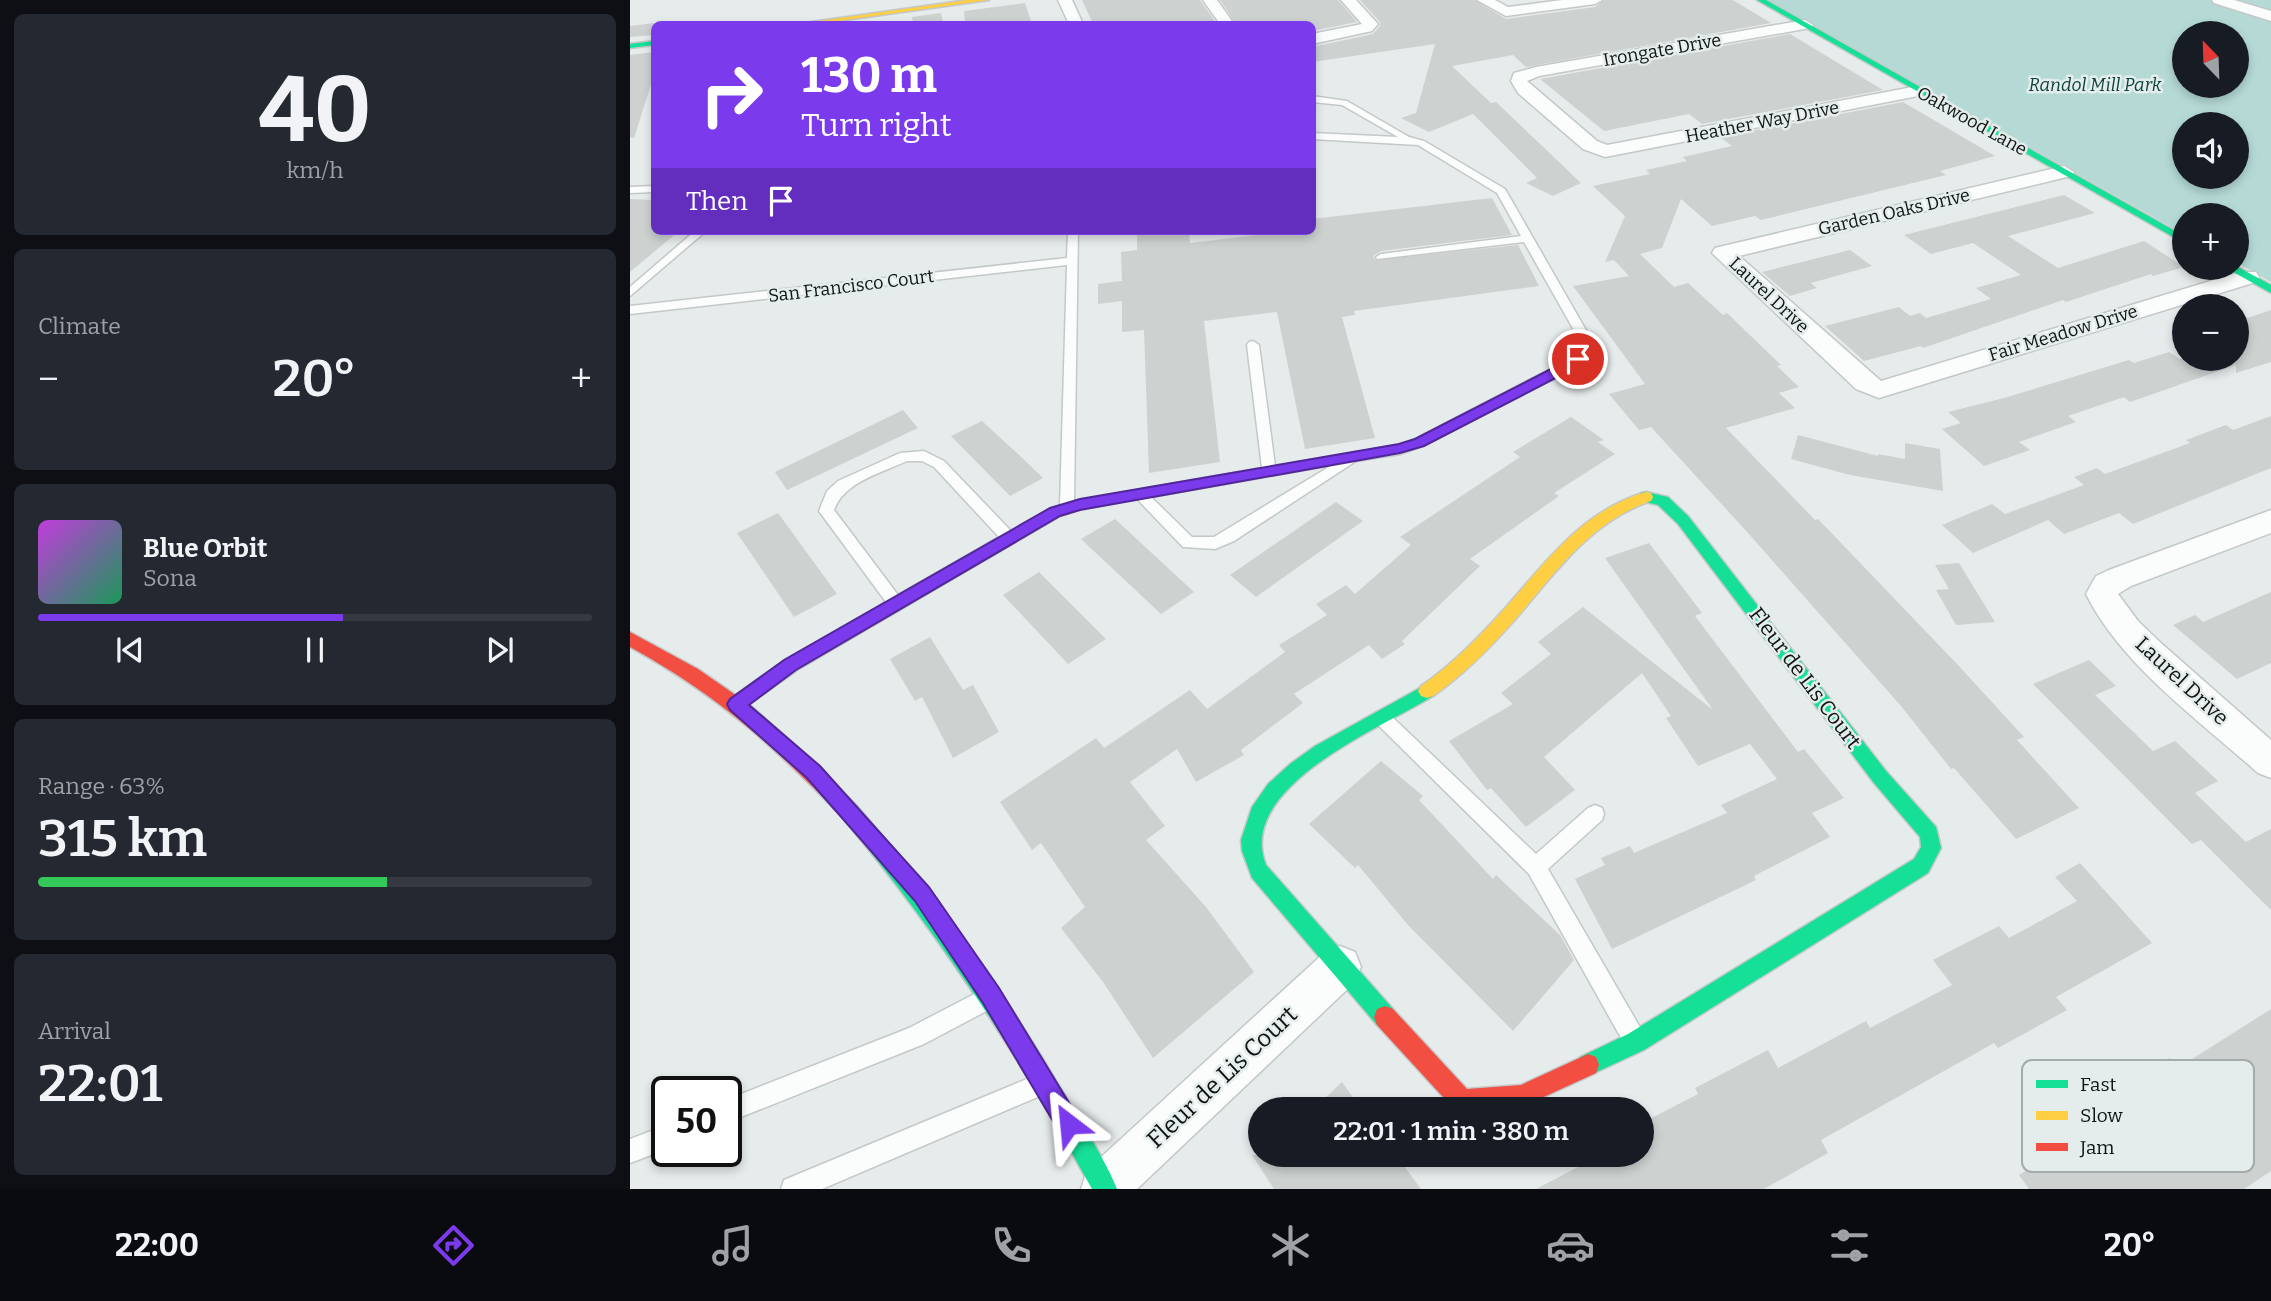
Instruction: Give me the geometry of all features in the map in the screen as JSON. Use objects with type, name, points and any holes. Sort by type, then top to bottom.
[{"type":"street","points":[[853,21],[887,19],[985,0]]},
{"type":"street","points":[[1065,0],[1075,21]]},
{"type":"street","points":[[1210,0],[1225,21]]},
{"type":"street","points":[[1316,38],[1367,28],[1370,24],[1348,0]]},
{"type":"street","points":[[1484,0],[1506,12],[1595,0]]},
{"type":"street","name":"Oakwood Lane","points":[[1760,0],[2172,233]]},
{"type":"street","points":[[2218,0],[2271,16]]},
{"type":"street","name":"Irongate Drive","points":[[1605,151],[1590,145],[1524,89],[1520,78],[1546,71],[1805,25]]},
{"type":"street","points":[[630,46],[651,43]]},
{"type":"street","name":"Heather Way Drive","points":[[1605,151],[1918,91]]},
{"type":"street","name":"Garden Oaks Drive","points":[[1723,253],[2064,172]]},
{"type":"street","name":"Laurel Drive","points":[[1723,253],[1865,383],[1879,390]]},
{"type":"street","points":[[2249,277],[2271,290]]},
{"type":"street","name":"Fair Meadow Drive","points":[[1879,390],[2216,280]]},
{"type":"street","name":"Fleur de Lis Court","points":[[1638,498],[1663,501],[1683,520],[1880,777],[1929,833],[1931,848],[1922,866],[1636,1042],[1522,1096],[1462,1101],[1340,967],[1259,872],[1250,842],[1270,795],[1302,765],[1430,690],[1474,653],[1559,558],[1607,514],[1638,498]]},
{"type":"street","name":"Laurel Drive","points":[[2271,521],[2120,578],[2107,585],[2102,594],[2104,604],[2127,631],[2271,762]]},
{"type":"street","points":[[630,639],[736,704],[814,772],[922,894],[991,996],[1105,1188]]},
{"type":"street","name":"Fleur de Lis Court","points":[[1105,1188],[1340,967]]},
{"type":"lane","points":[[1316,100],[1351,106],[1410,140]]},
{"type":"lane","points":[[736,704],[790,665],[1067,507],[1357,457],[1420,442],[1578,359],[1581,331],[1501,191],[1421,143],[1410,140],[1316,136]]},
{"type":"lane","points":[[630,190],[651,189]]},
{"type":"lane","points":[[630,293],[696,235]]},
{"type":"lane","points":[[1067,507],[1073,235]]},
{"type":"lane","points":[[1381,257],[1528,238]]},
{"type":"lane","name":"San Francisco Court","points":[[630,310],[1072,261]]},
{"type":"lane","points":[[1252,345],[1269,472]]},
{"type":"lane","points":[[896,604],[826,511],[832,495],[843,485],[905,456],[924,456],[939,464],[1009,538]]},
{"type":"lane","points":[[1140,494],[1188,542],[1215,543],[1357,457]]},
{"type":"lane","points":[[1382,718],[1536,867],[1636,1042]]},
{"type":"lane","points":[[1536,867],[1595,814]]},
{"type":"lane","points":[[742,1106],[916,1036],[991,996]]},
{"type":"lane","points":[[793,1189],[1045,1083]]},
{"type":"lane","points":[[630,1151],[651,1142]]},
{"type":"green space","name":"Randol Mill Park","points":[[1768,0],[2271,0],[2271,282],[2249,270],[2249,203],[2172,203],[2172,227]]},
{"type":"building","points":[[1082,0],[1200,0],[1215,21],[1092,21]]},
{"type":"building","points":[[1220,0],[1338,0],[1357,22],[1316,30],[1316,21],[1234,21]]},
{"type":"building","points":[[1360,0],[1475,0],[1506,19],[1595,7],[1604,0],[1733,0],[1771,23],[1526,67],[1513,55],[1452,66],[1491,103],[1496,102],[1581,183],[1553,196],[1526,183],[1537,178],[1473,114],[1429,132],[1401,118],[1416,113],[1435,44],[1316,61],[1316,46],[1373,34],[1380,22]]},
{"type":"building","points":[[1025,3],[1031,21],[965,21],[964,11]]},
{"type":"building","points":[[941,13],[943,21],[913,21],[912,17]]},
{"type":"building","points":[[651,23],[651,35],[630,37],[630,26]]},
{"type":"building","points":[[1790,34],[1883,90],[1702,124],[1689,114],[1604,131],[1540,79]]},
{"type":"building","points":[[651,52],[651,84],[634,138],[630,137],[630,55]]},
{"type":"building","points":[[1903,102],[1995,156],[1940,171],[1946,175],[1761,220],[1755,216],[1712,226],[1681,199],[1662,248],[1640,254],[1674,287],[1688,283],[1723,315],[1727,313],[1781,365],[1777,366],[1799,387],[1779,393],[1795,408],[1726,428],[1958,665],[2024,737],[2017,740],[2079,808],[2016,839],[1954,768],[1951,769],[1901,706],[1748,533],[1651,427],[1639,430],[1609,394],[1645,384],[1573,286],[1629,276],[1614,260],[1605,262],[1625,216],[1593,186],[1650,174],[1646,170],[1687,161],[1683,157],[1732,146],[1720,137]]},
{"type":"building","points":[[2064,195],[2095,213],[2008,236],[2058,268],[2144,241],[2172,259],[2172,270],[2153,276],[2151,274],[2066,302],[2063,300],[1923,348],[1921,346],[1864,361],[1825,326],[1899,307],[1910,316],[1920,313],[1926,318],[1991,299],[1976,288],[2021,275],[1973,243],[1931,254],[1904,235]]},
{"type":"building","points":[[1492,198],[1512,235],[1381,251],[1373,256],[1375,260],[1518,245],[1539,286],[1354,311],[1355,315],[1342,317],[1375,438],[1305,449],[1277,312],[1204,321],[1220,462],[1149,473],[1144,330],[1122,332],[1122,301],[1098,304],[1098,284],[1122,281],[1121,252],[1137,250],[1137,235],[1189,235],[1190,243],[1257,235],[1316,235],[1316,219]]},
{"type":"building","points":[[630,199],[651,200],[651,235],[674,235],[630,272]]},
{"type":"building","points":[[1850,250],[1872,266],[1811,283],[1817,288],[1790,296],[1762,272]]},
{"type":"building","points":[[2271,310],[2271,362],[2249,369],[2249,318]]},
{"type":"building","points":[[2169,352],[2172,354],[2172,371],[2219,371],[2130,402],[2124,397],[2068,416],[2076,422],[2019,442],[2030,450],[1984,466],[1942,429],[1961,423],[1948,412],[2129,360],[2134,363]]},
{"type":"building","points":[[903,410],[918,428],[787,490],[775,472]]},
{"type":"building","points":[[2271,416],[2271,468],[2133,524],[2119,513],[2064,534],[2048,520],[1973,553],[1942,525],[1992,504],[2005,514],[2084,485],[2074,477],[2097,468],[2105,474],[2190,443],[2186,440],[2226,425],[2233,430]]},
{"type":"building","points":[[1571,417],[1604,440],[1598,442],[1615,454],[1554,493],[1559,496],[1470,559],[1480,566],[1402,641],[1405,644],[1382,659],[1369,645],[1294,694],[1303,703],[1241,750],[1244,755],[1196,782],[1177,749],[1130,782],[1165,826],[1146,840],[1206,907],[1254,972],[1153,1058],[1103,982],[1061,928],[1085,907],[1041,843],[1032,850],[1000,802],[1096,738],[1104,748],[1190,690],[1207,709],[1285,652],[1279,645],[1327,615],[1316,604],[1346,585],[1355,594],[1411,545],[1400,537],[1520,457],[1513,452]]},
{"type":"building","points":[[982,421],[1043,478],[1010,496],[951,436]]},
{"type":"building","points":[[1798,435],[1878,456],[1905,459],[1905,443],[1940,449],[1943,491],[1850,475],[1791,459]]},
{"type":"building","points":[[1336,502],[1363,521],[1256,597],[1230,575]]},
{"type":"building","points":[[778,513],[837,594],[794,617],[737,533]]},
{"type":"building","points":[[1115,519],[1194,592],[1161,614],[1081,539]]},
{"type":"building","points":[[1649,543],[1702,613],[1695,616],[1798,752],[1804,749],[1844,798],[1812,813],[1830,837],[1754,876],[1756,880],[1612,949],[1575,879],[1605,865],[1601,858],[1630,846],[1634,853],[1727,813],[1721,805],[1777,779],[1750,744],[1698,766],[1666,718],[1671,716],[1642,673],[1544,757],[1575,790],[1526,827],[1491,788],[1487,790],[1449,741],[1513,704],[1501,693],[1551,654],[1538,642],[1583,607],[1713,710],[1605,558]]},
{"type":"building","points":[[1959,563],[1995,622],[1956,625],[1936,590],[1949,589],[1935,565]]},
{"type":"building","points":[[1039,572],[1106,639],[1068,664],[1003,595]]},
{"type":"building","points":[[2271,592],[2271,663],[2237,679],[2173,625],[2195,615],[2203,622]]},
{"type":"building","points":[[930,637],[963,690],[973,685],[999,732],[953,758],[922,697],[915,701],[890,659]]},
{"type":"building","points":[[2089,660],[2116,686],[2095,695],[2153,751],[2175,741],[2218,781],[2195,793],[2246,842],[2271,829],[2271,910],[2201,840],[2192,844],[2033,684]]},
{"type":"building","points":[[1381,761],[1423,796],[1419,800],[1493,879],[1496,875],[1560,935],[1574,960],[1513,1031],[1408,925],[1358,865],[1355,868],[1309,824]]},
{"type":"building","points":[[2080,863],[2152,943],[2056,997],[2067,1010],[1998,1048],[1994,1043],[1821,1140],[1828,1153],[1764,1189],[1536,1189],[1578,1167],[1654,1167],[1654,1117],[1698,1094],[1695,1088],[1768,1050],[1778,1068],[1866,1021],[1870,1028],[1952,985],[1933,960],[1999,926],[2009,938],[2077,901],[2055,877]]},
{"type":"building","points":[[2271,1009],[2271,1171],[2244,1189],[2029,1189],[2019,1175],[2024,1172],[2254,1172],[2254,1060],[2191,1060]]},
{"type":"building","points":[[1342,1082],[1353,1097],[1326,1097]]},
{"type":"building","points":[[1260,1167],[1405,1167],[1421,1189],[1274,1189]]},
{"type":"traffic: fast","points":[[1761,0],[2172,233]]},
{"type":"traffic: fast","points":[[630,46],[651,43]]},
{"type":"traffic: fast","points":[[2249,278],[2271,290]]},
{"type":"traffic: fast","points":[[1588,1065],[1636,1042],[1921,866],[1931,848],[1929,833],[1880,777],[1683,520],[1663,501],[1646,497]]},
{"type":"traffic: fast","points":[[1385,1017],[1259,871],[1251,840],[1259,813],[1275,790],[1296,769],[1322,751],[1427,691]]},
{"type":"traffic: fast","points":[[850,812],[923,901],[988,993],[1048,1088],[1105,1189]]},
{"type":"traffic: slow","points":[[825,21],[985,0]]},
{"type":"traffic: slow","points":[[1427,691],[1462,664],[1483,643],[1556,559],[1588,528],[1625,504],[1646,497]]},
{"type":"traffic: jam","points":[[630,639],[692,674],[744,711],[791,752],[850,812]]},
{"type":"traffic: jam","points":[[1385,1017],[1462,1101],[1522,1096],[1588,1065]]},
{"type":"route","points":[[1069,1124],[991,996],[922,894],[814,772],[736,704],[790,665],[1067,507],[1400,449],[1420,442],[1578,359]]}]
